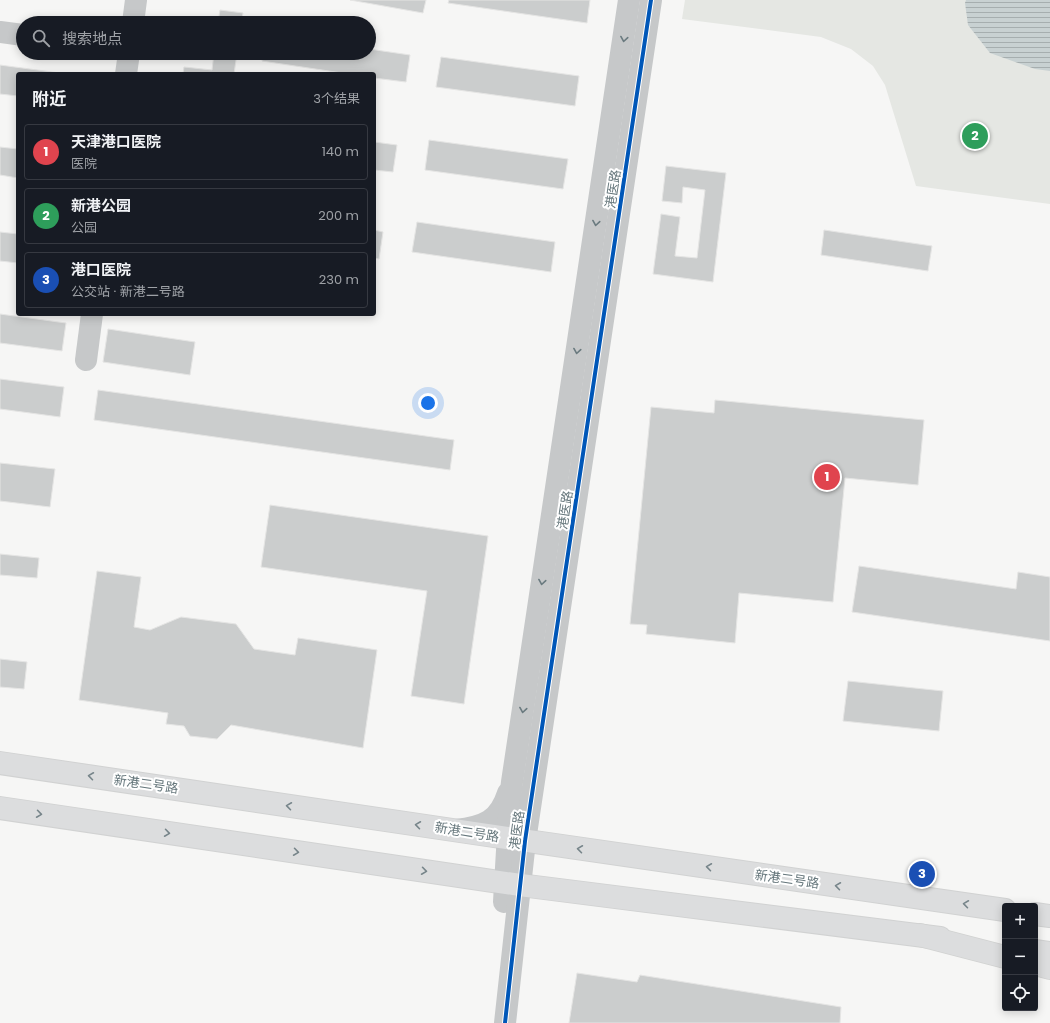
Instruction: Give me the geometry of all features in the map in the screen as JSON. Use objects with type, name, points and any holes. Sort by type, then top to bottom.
[{"type":"main road","name":"新港二号路","points":[[0,763],[516,840],[1002,910]]},
{"type":"main road","points":[[0,808],[513,884],[1002,947]]},
{"type":"main road","points":[[1038,914],[1050,916]]},
{"type":"main road","points":[[920,935],[1002,955]]},
{"type":"main road","points":[[1038,951],[1050,953]]},
{"type":"main road","points":[[1038,965],[1050,968]]},
{"type":"street","points":[[134,16],[136,0]]},
{"type":"street","name":"港医路","points":[[516,840],[512,782],[629,0]]},
{"type":"street","name":"港医路","points":[[505,1023],[516,840],[651,0]]},
{"type":"street","points":[[0,32],[16,34]]},
{"type":"street","points":[[126,72],[128,60]]},
{"type":"street","points":[[86,360],[92,316]]},
{"type":"street","points":[[456,830],[476,828],[494,818],[503,805],[512,782]]},
{"type":"street","name":"港医路","points":[[491,1023],[513,884]]},
{"type":"shaded area","points":[[685,0],[1050,0],[1050,204],[916,186],[885,85],[873,66],[851,49],[821,37],[682,19]]},
{"type":"shaded area","points":[[966,0],[1050,0],[1050,71],[1035,69],[990,53],[968,25],[965,3]]},
{"type":"building","points":[[350,0],[426,0],[423,13]]},
{"type":"building","points":[[449,0],[590,0],[587,23],[448,3]]},
{"type":"building","points":[[220,10],[243,13],[242,16],[219,16]]},
{"type":"building","points":[[376,50],[410,55],[406,82],[376,78],[376,72],[336,72],[262,61],[376,60]]},
{"type":"building","points":[[441,57],[579,76],[575,106],[436,87]]},
{"type":"building","points":[[213,60],[236,60],[234,72],[183,72],[184,67],[212,70]]},
{"type":"building","points":[[0,65],[52,72],[16,72],[16,96],[0,94]]},
{"type":"building","points":[[429,140],[568,159],[563,189],[425,170]]},
{"type":"building","points":[[376,142],[397,145],[393,172],[376,170]]},
{"type":"building","points":[[0,147],[16,149],[16,178],[0,175]]},
{"type":"building","points":[[666,166],[726,173],[713,282],[653,274],[661,214],[680,217],[675,256],[697,258],[705,190],[683,187],[682,203],[662,201]]},
{"type":"building","points":[[417,222],[555,242],[551,272],[412,252]]},
{"type":"building","points":[[376,230],[383,232],[379,259],[376,258]]},
{"type":"building","points":[[824,230],[932,246],[928,271],[821,255]]},
{"type":"building","points":[[0,232],[16,234],[16,263],[0,261]]},
{"type":"building","points":[[0,314],[66,323],[62,351],[0,343]]},
{"type":"building","points":[[108,329],[195,342],[190,375],[103,362]]},
{"type":"building","points":[[0,379],[64,387],[60,417],[0,409]]},
{"type":"building","points":[[98,390],[454,440],[450,470],[94,420]]},
{"type":"building","points":[[715,400],[924,420],[918,485],[845,478],[833,602],[739,593],[735,643],[646,634],[647,625],[630,624],[651,407],[714,413]]},
{"type":"building","points":[[0,463],[55,469],[50,507],[0,501]]},
{"type":"building","points":[[270,505],[488,536],[464,704],[411,696],[427,591],[261,567]]},
{"type":"building","points":[[0,554],[39,558],[37,578],[0,575]]},
{"type":"building","points":[[859,566],[1016,589],[1018,572],[1050,577],[1050,641],[852,612]]},
{"type":"building","points":[[97,571],[141,577],[134,627],[150,630],[181,617],[236,624],[254,649],[295,655],[298,638],[377,650],[363,748],[231,725],[217,739],[190,736],[184,726],[166,724],[168,713],[79,700]]},
{"type":"building","points":[[0,659],[27,662],[24,689],[0,687]]},
{"type":"building","points":[[848,681],[943,691],[939,731],[843,721]]},
{"type":"building","points":[[577,973],[637,982],[640,975],[841,1007],[840,1023],[569,1023]]},
{"type":"cycle path","points":[[505,1023],[525,841],[651,0]]},
{"type":"place","name":"新港公园","points":[[975,136]]},
{"type":"place","name":"天津港口医院","points":[[827,477]]},
{"type":"place","name":"港口医院","points":[[922,874]]}]
